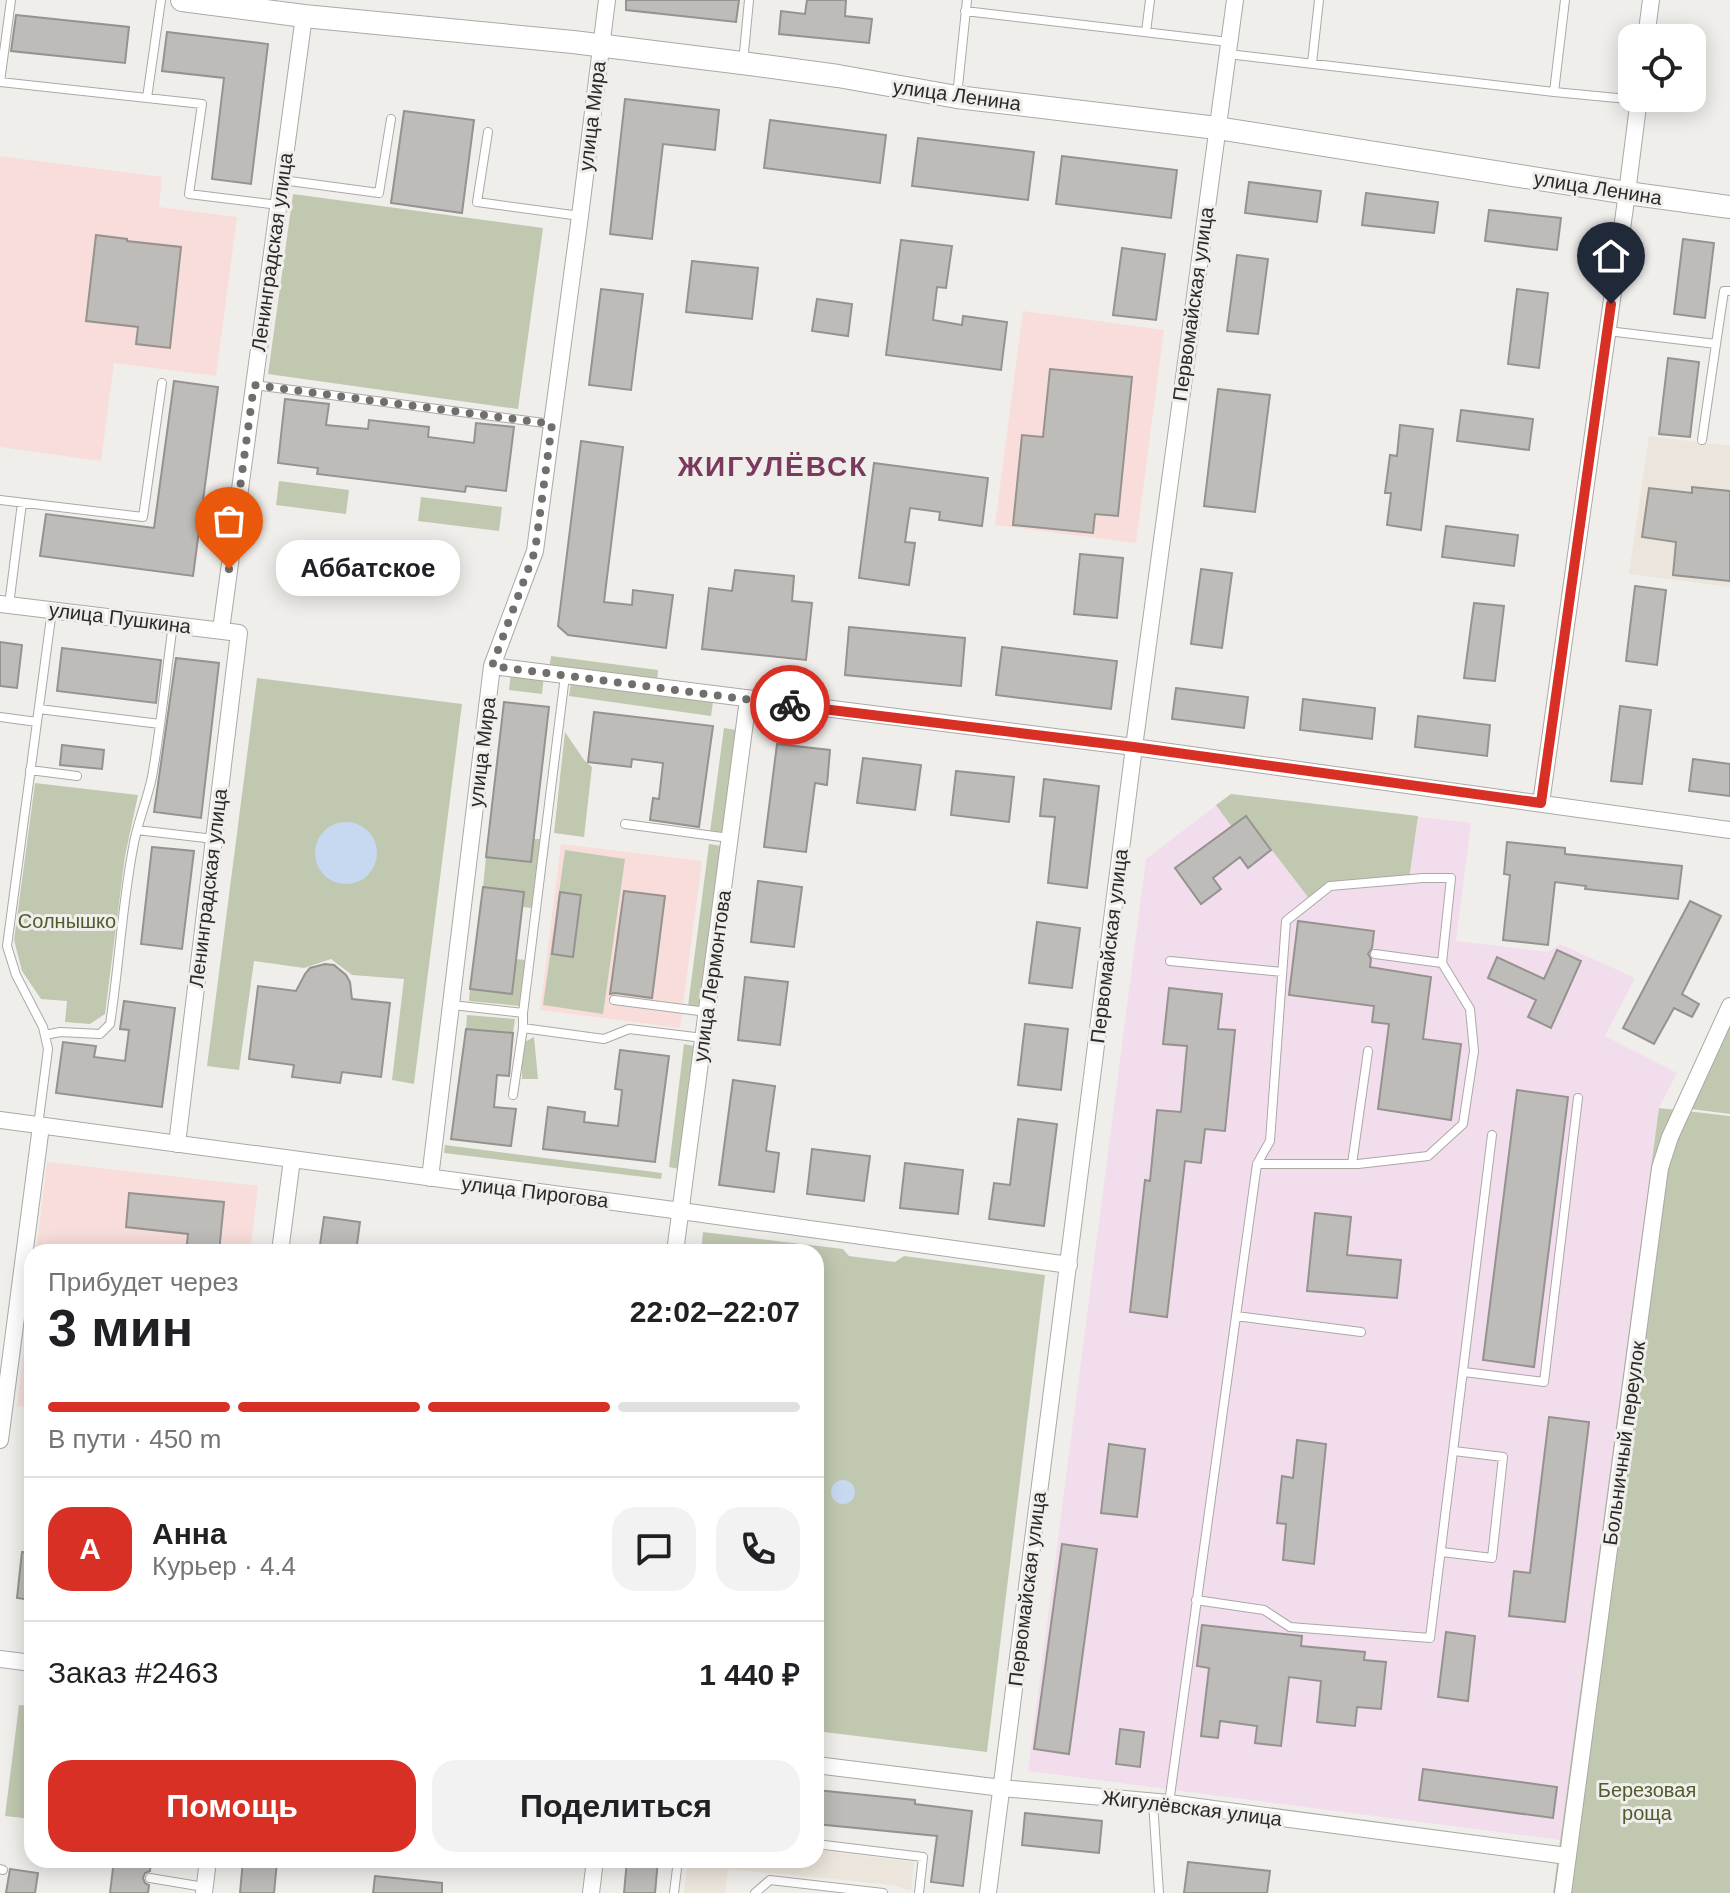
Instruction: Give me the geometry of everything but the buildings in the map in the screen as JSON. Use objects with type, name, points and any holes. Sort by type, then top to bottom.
[{"type":"street","name":"улица Ленина","points":[[182,0],[742,63],[957,97],[1217,128],[1730,207]]},
{"type":"street","name":"улица Мира","points":[[430,1178],[492,666],[535,551],[607,0]]},
{"type":"street","name":"Первомайская улица","points":[[988,1893],[1134,747],[1235,0]]},
{"type":"street","points":[[1648,24],[1651,0]]},
{"type":"street","name":"Ленинградская улица","points":[[221,630],[304,16]]},
{"type":"street","points":[[1541,803],[1636,112]]},
{"type":"street","name":"улица Пушкина","points":[[4,604],[239,633]]},
{"type":"street","name":"Ленинградская улица","points":[[177,1144],[239,633]]},
{"type":"street","points":[[492,666],[1134,747],[1730,830]]},
{"type":"street","name":"улица Лермонтова","points":[[676,1244],[748,699]]},
{"type":"street","name":"Больничный переулок","points":[[1563,1893],[1660,1168],[1670,1137],[1730,1006]]},
{"type":"street","name":"улица Пирогова","points":[[0,1120],[1069,1265]]},
{"type":"street","points":[[0,1440],[4,1381],[39,1126]]},
{"type":"street","points":[[281,1244],[292,1159]]},
{"type":"street","points":[[0,1659],[24,1662]]},
{"type":"street","name":"Жигулёвская улица","points":[[824,1766],[1002,1788],[1161,1803],[1567,1856]]},
{"type":"street","points":[[205,1890],[207,1868]]},
{"type":"street","points":[[591,1893],[594,1868]]},
{"type":"lane","points":[[11,0],[0,82],[202,104],[189,194],[279,205]]},
{"type":"lane","points":[[147,98],[161,0]]},
{"type":"lane","points":[[742,63],[749,0]]},
{"type":"lane","points":[[957,97],[967,0]]},
{"type":"lane","points":[[1146,32],[1150,0]]},
{"type":"lane","points":[[1312,63],[1319,0]]},
{"type":"lane","points":[[1554,92],[1565,0]]},
{"type":"lane","points":[[965,11],[1146,32],[1312,63],[1618,97]]},
{"type":"lane","points":[[282,180],[379,193],[391,119]]},
{"type":"lane","points":[[488,132],[477,202],[580,216]]},
{"type":"lane","points":[[1702,440],[1724,291],[1730,291]]},
{"type":"lane","points":[[1608,331],[1716,344]]},
{"type":"lane","points":[[0,500],[143,517],[162,383]]},
{"type":"lane","points":[[254,385],[552,424]]},
{"type":"lane","points":[[4,604],[22,503]]},
{"type":"lane","points":[[39,1126],[48,1049],[43,1027],[16,975],[7,946],[52,610]]},
{"type":"lane","points":[[45,1035],[60,1032],[100,1034],[110,1024],[125,896],[137,830],[151,781],[173,624]]},
{"type":"lane","points":[[513,1095],[565,676]]},
{"type":"lane","points":[[39,709],[160,724]]},
{"type":"lane","points":[[0,717],[37,722]]},
{"type":"lane","points":[[30,770],[77,776]]},
{"type":"lane","points":[[625,824],[730,838]]},
{"type":"lane","points":[[137,830],[214,839]]},
{"type":"lane","points":[[1159,1893],[1161,1803],[1196,1600],[1257,1164],[1270,1141],[1286,921],[1330,886],[1451,878],[1442,963],[1470,1009],[1474,1051],[1463,1124],[1428,1156],[1352,1164],[1257,1164]]},
{"type":"lane","points":[[1375,954],[1442,963]]},
{"type":"lane","points":[[1170,961],[1282,972]]},
{"type":"lane","points":[[614,1000],[707,1012]]},
{"type":"lane","points":[[451,1005],[523,1013]]},
{"type":"lane","points":[[523,1028],[604,1039],[629,1029],[704,1038]]},
{"type":"lane","points":[[1352,1164],[1368,1051]]},
{"type":"lane","points":[[1464,1372],[1544,1382],[1578,1098]]},
{"type":"lane","points":[[1196,1600],[1264,1610],[1290,1627],[1430,1638],[1492,1135]]},
{"type":"lane","points":[[1236,1316],[1361,1332]]},
{"type":"lane","points":[[1442,1552],[1492,1558],[1503,1457],[1454,1451]]},
{"type":"lane","points":[[824,1845],[923,1857],[919,1893]]},
{"type":"lane","points":[[674,1893],[677,1868]]},
{"type":"lane","points":[[150,1878],[205,1890]]},
{"type":"lane","points":[[755,1893],[770,1880],[883,1893]]},
{"type":"shaded area","points":[[0,156],[162,177],[159,207],[237,217],[216,376],[114,363],[101,461],[0,447]]},
{"type":"shaded area","points":[[1023,311],[1164,330],[1136,543],[995,525]]},
{"type":"shaded area","points":[[1649,436],[1730,446],[1730,587],[1629,574]]},
{"type":"shaded area","points":[[1231,794],[1471,823],[1456,941],[1548,952],[1560,944],[1635,978],[1605,1036],[1677,1073],[1659,1108],[1560,1840],[1028,1771],[1146,859]]},
{"type":"shaded area","points":[[561,844],[702,861],[680,1028],[540,1010]]},
{"type":"shaded area","points":[[47,1162],[258,1186],[251,1244],[37,1244]]},
{"type":"shaded area","points":[[24,1350],[24,1406],[17,1406]]},
{"type":"shaded area","points":[[824,1851],[914,1862],[911,1891],[893,1885],[728,1869],[725,1893],[684,1893],[687,1868],[824,1868]]},
{"type":"green space","points":[[293,194],[543,228],[518,409],[268,374]]},
{"type":"green space","points":[[279,481],[349,490],[346,514],[276,505]]},
{"type":"green space","points":[[421,497],[502,507],[499,531],[418,521]]},
{"type":"green space","points":[[551,656],[658,670],[657,684],[549,670]]},
{"type":"green space","points":[[511,672],[544,675],[542,694],[509,690]]},
{"type":"green space","points":[[257,678],[462,704],[414,1084],[392,1080],[404,979],[352,975],[331,959],[304,968],[254,961],[239,1070],[207,1066]]},
{"type":"green space","points":[[571,682],[713,702],[711,716],[569,696]]},
{"type":"green space","points":[[724,728],[736,730],[722,834],[710,832]]},
{"type":"green space","points":[[565,732],[592,767],[584,837],[554,833]]},
{"type":"green space","name":"Солнышко","points":[[35,783],[138,795],[125,856],[105,1014],[90,1024],[65,1022],[67,1001],[41,999],[22,971],[14,940]]},
{"type":"green space","points":[[1231,794],[1418,816],[1409,879],[1330,886],[1311,901],[1246,816],[1232,827],[1216,805]]},
{"type":"green space","points":[[534,839],[542,839],[532,908],[523,907],[523,892],[483,887],[486,857],[531,862]]},
{"type":"green space","points":[[709,844],[721,846],[700,1007],[688,1006]]},
{"type":"green space","points":[[565,850],[625,859],[603,1014],[543,1005]]},
{"type":"green space","points":[[516,959],[526,960],[519,1006],[469,1001],[470,989],[512,994]]},
{"type":"green space","points":[[1730,1006],[1730,1114],[1683,1108]]},
{"type":"green space","points":[[467,1015],[515,1019],[513,1033],[466,1029]]},
{"type":"green space","points":[[534,1037],[538,1079],[522,1079],[521,1044]]},
{"type":"green space","points":[[684,1044],[694,1046],[679,1169],[669,1167]]},
{"type":"green space","name":"Березовая роща","points":[[1659,1108],[1730,1116],[1730,1893],[1553,1893]]},
{"type":"green space","points":[[445,1145],[662,1173],[661,1179],[444,1153]]},
{"type":"green space","points":[[703,1232],[802,1244],[702,1244]]},
{"type":"green space","points":[[824,1247],[843,1249],[849,1256],[895,1262],[904,1256],[1045,1275],[987,1752],[824,1732]]},
{"type":"green space","points":[[19,1705],[24,1705],[24,1818],[5,1816]]},
{"type":"water","points":[[346,822],[358,824],[368,831],[375,841],[375,865],[368,875],[358,882],[346,884],[334,882],[324,875],[317,865],[315,853],[317,841],[324,831],[334,824]]},
{"type":"water","points":[[843,1480],[852,1483],[855,1492],[852,1501],[843,1504],[834,1501],[831,1492],[834,1483]]},
{"type":"way so far","points":[[229,569],[254,385],[552,424],[535,551],[492,666],[790,705]]},
{"type":"place","name":"Аббатское","points":[[229,569]]},
{"type":"district","name":"ЖИГУЛЁВСК","points":[[773,466]]},
{"type":"route","points":[[790,705],[1134,747],[1541,803],[1611,304]]}]
